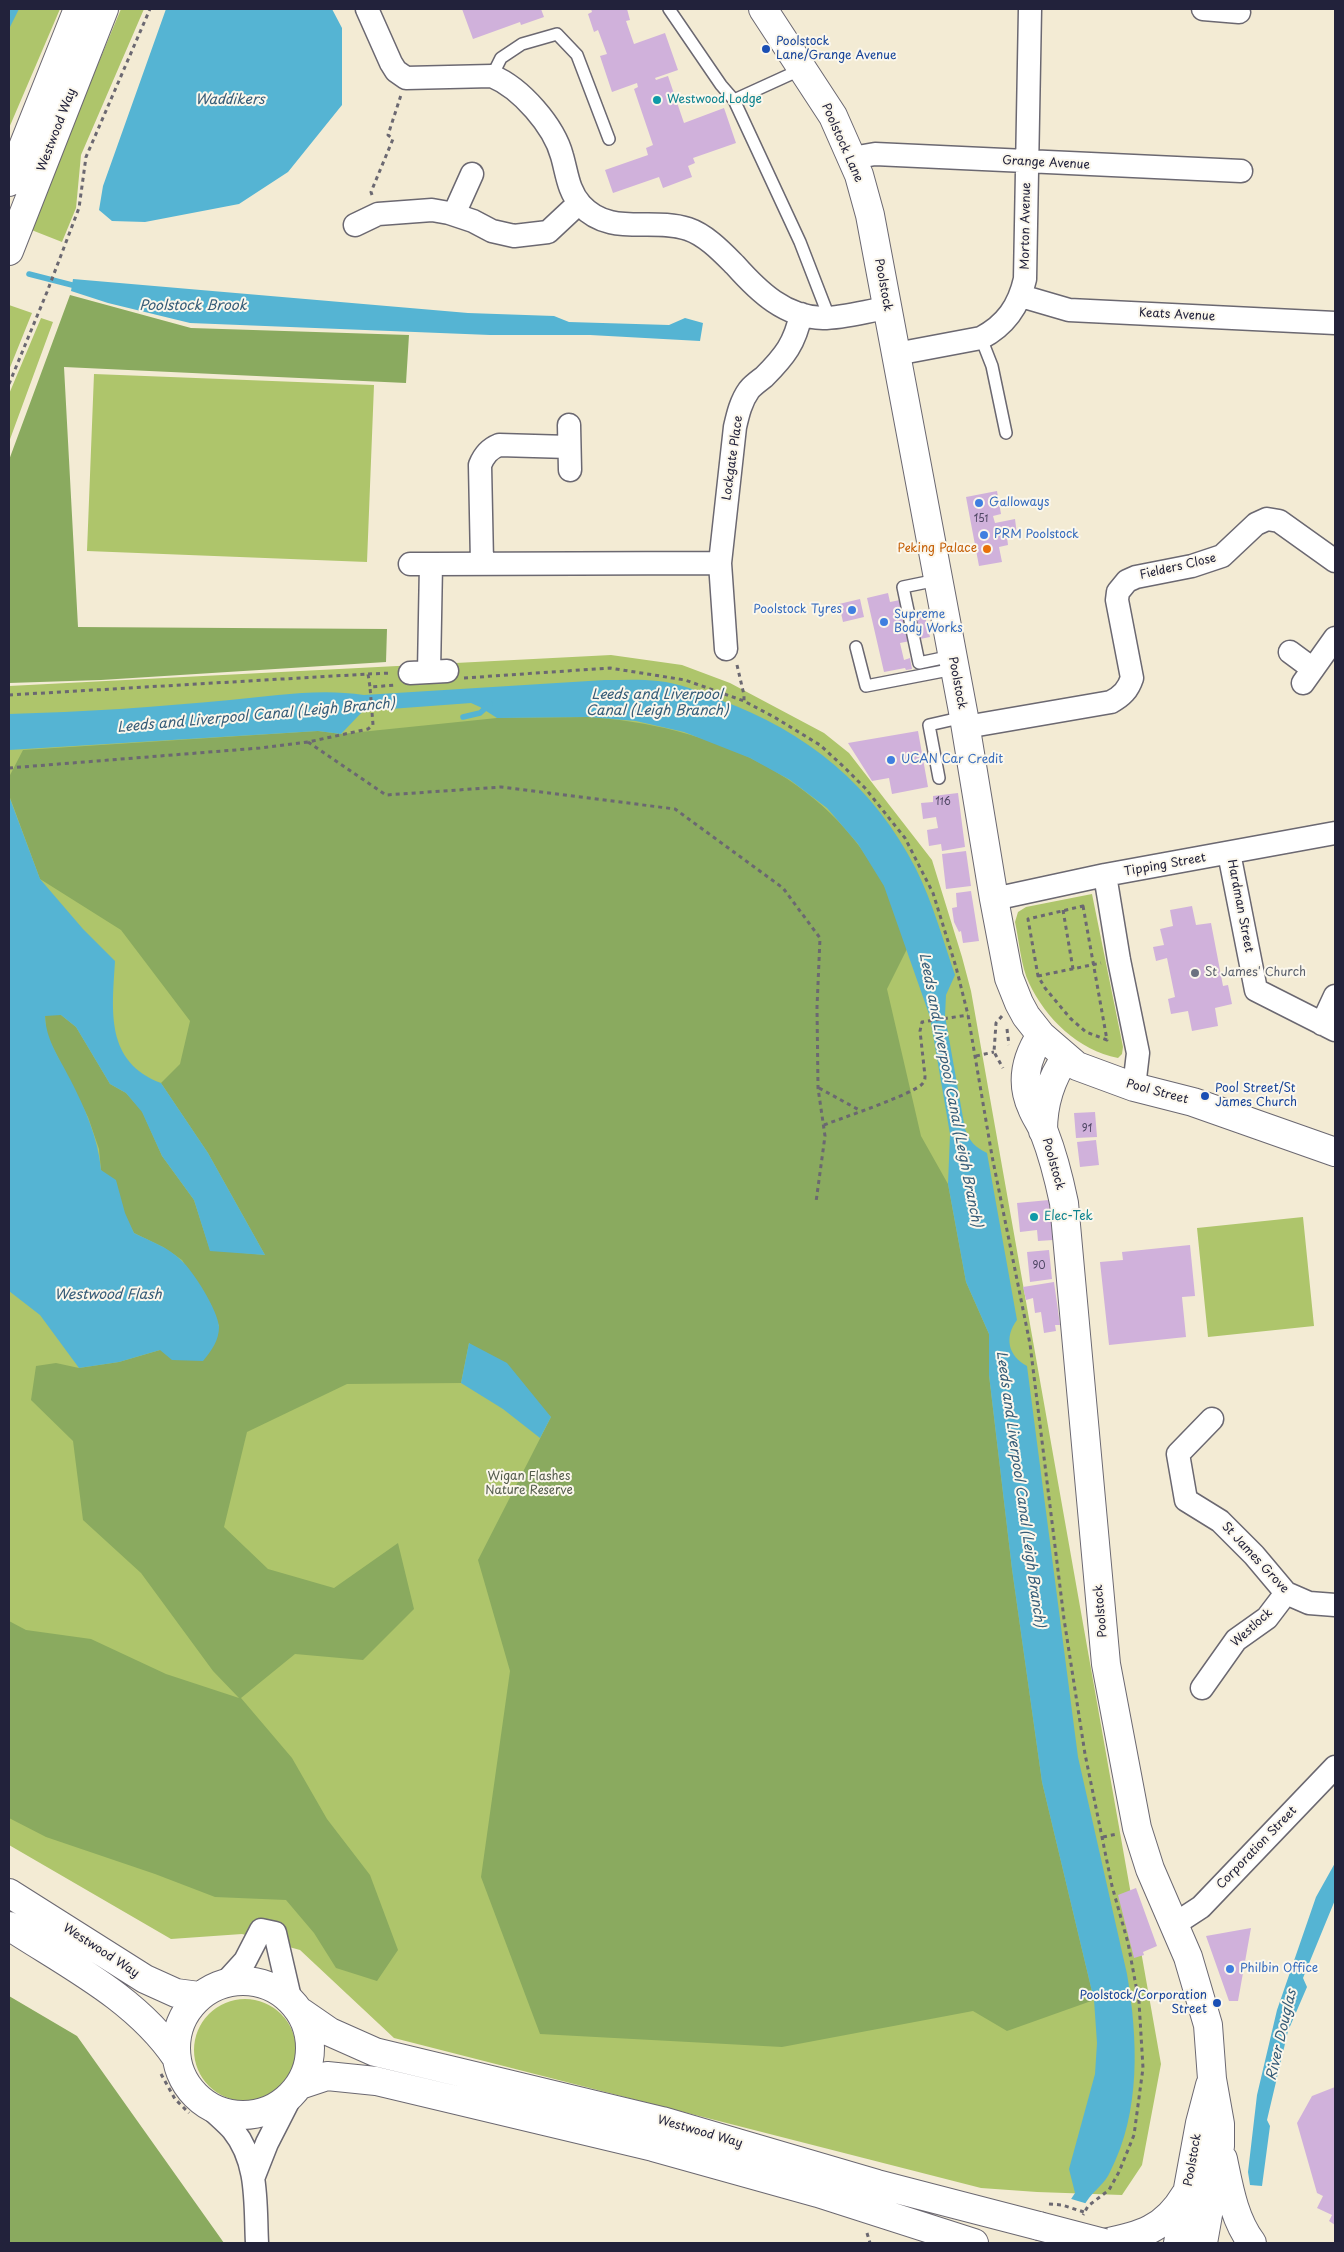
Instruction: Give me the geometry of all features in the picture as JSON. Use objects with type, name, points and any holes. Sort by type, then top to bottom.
[{"type":"main road","name":"Westwood Way","points":[[9,182],[78,9]]},
{"type":"main road","name":"Westwood Way","points":[[9,251],[104,9]]},
{"type":"main road","name":"Poolstock Lane","points":[[762,9],[803,68],[833,116],[852,158],[865,197],[874,234]]},
{"type":"main road","name":"Poolstock","points":[[874,234],[965,722],[994,899],[1014,991],[1026,1016],[1041,1035],[1066,1057],[1054,1077],[1045,1102],[1044,1131]]},
{"type":"main road","name":"Poolstock","points":[[1041,1035],[1028,1060],[1025,1087],[1031,1107],[1044,1131],[1054,1160],[1064,1203],[1106,1664],[1137,1828],[1150,1869],[1175,1924],[1195,1979],[1208,2025],[1212,2078],[1220,2124],[1220,2146],[1203,2243]]},
{"type":"main road","name":"Pool Street","points":[[1066,1057],[1077,1066],[1091,1072],[1134,1087],[1193,1102],[1335,1152]]},
{"type":"main road","name":"Westwood Way","points":[[9,1893],[145,1979],[176,1993],[199,1996]]},
{"type":"main road","points":[[9,1926],[123,2002],[150,2024],[167,2063],[181,2077],[192,2093],[201,2112],[242,2116],[251,2115],[276,2107],[295,2091],[327,2076],[376,2081],[653,2148],[818,2193],[974,2243]]},
{"type":"main road","points":[[167,2063],[185,2014],[199,1996],[225,1982],[248,1980],[270,1986],[295,2005],[308,2030],[311,2049],[308,2068],[295,2091]]},
{"type":"main road","name":"Westwood Way","points":[[295,2005],[330,2032],[375,2052],[662,2121],[878,2184],[1104,2243]]},
{"type":"main road","name":"Poolstock","points":[[1178,2243],[1200,2123],[1212,2078]]},
{"type":"main road","points":[[1220,2146],[1235,2208],[1242,2228],[1252,2243]]},
{"type":"main road","points":[[1104,2243],[1124,2239],[1155,2228],[1174,2210],[1189,2186]]},
{"type":"street","points":[[367,9],[391,63],[396,71],[406,78],[492,76],[503,81],[545,120],[555,136],[569,186],[579,203],[590,214],[606,222],[622,226],[672,225],[688,229],[702,236],[725,255],[757,289],[771,300],[786,309],[801,314],[829,317],[887,308]]},
{"type":"street","name":"Morton Avenue","points":[[896,354],[981,338],[993,332],[1004,322],[1021,296],[1026,279],[1030,9]]},
{"type":"street","points":[[1203,9],[1238,12]]},
{"type":"street","name":"Grange Avenue","points":[[852,158],[874,154],[1241,171]]},
{"type":"street","points":[[454,214],[472,174]]},
{"type":"street","points":[[355,224],[376,210],[432,210],[454,214],[492,231],[514,236],[548,232],[579,203]]},
{"type":"street","name":"Keats Avenue","points":[[1021,296],[1069,310],[1335,323]]},
{"type":"street","name":"Lockgate Place","points":[[726,648],[720,563],[735,426],[740,405],[750,390],[791,347],[798,332],[801,314]]},
{"type":"street","points":[[482,562],[480,465],[482,458],[492,448],[499,445],[569,436],[570,470]]},
{"type":"street","name":"Fielders Close","points":[[965,722],[1110,702],[1122,695],[1130,686],[1132,678],[1117,600],[1121,586],[1136,576],[1192,566],[1222,556],[1256,524],[1267,519],[1279,521],[1335,561]]},
{"type":"street","points":[[428,676],[420,564],[482,562],[720,563]]},
{"type":"street","points":[[1290,652],[1308,676],[1335,638]]},
{"type":"street","name":"Tipping Street","points":[[994,899],[1104,875],[1335,833]]},
{"type":"street","name":"Hardman Street","points":[[1229,853],[1256,990],[1329,1027]]},
{"type":"street","points":[[1104,875],[1138,1054],[1134,1087]]},
{"type":"street","points":[[1329,1027],[1335,996]]},
{"type":"street","name":"St James Grove","points":[[1212,1418],[1178,1454],[1186,1500],[1220,1521],[1254,1555],[1286,1594],[1309,1603],[1335,1605]]},
{"type":"street","name":"Westlock","points":[[1202,1688],[1236,1640],[1267,1618],[1286,1594]]},
{"type":"street","name":"Corporation Street","points":[[1175,1924],[1201,1907],[1335,1767]]},
{"type":"street","points":[[225,1982],[245,1961],[261,1930],[275,1933],[295,2005]]},
{"type":"street","points":[[254,2176],[267,2142],[295,2091]]},
{"type":"street","points":[[201,2112],[233,2130],[242,2144],[254,2176],[257,2243]]},
{"type":"lane","points":[[670,9],[721,85],[734,100],[800,242],[829,317]]},
{"type":"lane","points":[[492,76],[501,58],[522,44],[557,34],[577,55],[609,138]]},
{"type":"lane","points":[[734,100],[803,68]]},
{"type":"lane","points":[[981,338],[992,366],[1006,433]]},
{"type":"lane","points":[[856,647],[866,686],[953,662]]},
{"type":"lane","points":[[939,778],[929,725],[965,722]]},
{"type":"path","points":[[9,384],[79,208],[86,157],[150,9]]},
{"type":"path","points":[[376,210],[371,192],[393,139],[388,135],[406,78]]},
{"type":"path","points":[[726,648],[736,662],[744,701]]},
{"type":"path","points":[[370,687],[428,676],[610,668],[686,680],[744,701],[820,745],[865,788],[905,838],[933,893],[956,967],[968,1015],[992,1156],[1030,1344],[1064,1619],[1085,1754],[1112,1886],[1128,1943],[1139,2002],[1143,2068],[1134,2135],[1119,2172],[1109,2190],[1088,2206],[1080,2222]]},
{"type":"path","points":[[9,695],[368,674],[372,725],[368,729],[308,742],[260,748],[9,768]]},
{"type":"path","points":[[308,742],[386,796],[501,786],[675,809],[783,888],[820,938],[817,1007],[818,1088],[826,1136],[816,1202]]},
{"type":"path","points":[[1060,884],[1073,969]]},
{"type":"path","points":[[1083,906],[1107,1040],[1086,1032],[1070,1018],[1038,976],[1028,919],[1063,911],[1083,906]]},
{"type":"path","points":[[1038,976],[1119,960]]},
{"type":"path","points":[[1004,1069],[994,1052],[996,1023],[1004,1012],[1010,1050]]},
{"type":"path","points":[[824,1125],[902,1096],[924,1082],[920,1031],[922,1022],[968,1015]]},
{"type":"path","points":[[976,1056],[994,1052]]},
{"type":"path","points":[[818,1088],[861,1111]]},
{"type":"path","points":[[167,2063],[175,2099],[201,2112]]},
{"type":"green space","points":[[9,9],[60,9],[9,128]]},
{"type":"green space","points":[[121,9],[144,9],[81,155],[76,208],[62,242],[29,229]]},
{"type":"green space","points":[[70,295],[191,328],[409,335],[406,383],[64,367],[78,627],[387,629],[386,662],[101,680],[9,683],[9,460]]},
{"type":"green space","points":[[9,305],[32,313],[9,370]]},
{"type":"green space","points":[[41,318],[53,322],[9,442],[9,394]]},
{"type":"green space","points":[[94,374],[374,385],[367,562],[87,551]]},
{"type":"green space","name":"Wigan Flashes Nature Reserve","points":[[611,655],[682,665],[730,683],[824,733],[849,753],[932,860],[971,991],[1161,2064],[1142,2165],[1122,2195],[981,2188],[394,2038],[300,1950],[242,1934],[171,1939],[9,1845],[9,686]]},
{"type":"green space","name":"Wigan Flashes Nature Reserve","points":[[588,717],[633,722],[677,731],[719,744],[759,762],[796,785],[830,813],[860,846],[891,900],[907,949],[887,989],[921,1136],[948,1184],[966,1282],[989,1334],[989,1375],[1012,1569],[1042,1782],[1094,2000],[1007,2031],[973,2011],[782,2047],[540,2034],[481,1877],[510,1671],[478,1560],[551,1417],[469,1343],[461,1383],[347,1384],[247,1432],[224,1527],[268,1569],[334,1588],[398,1543],[414,1609],[363,1660],[295,1654],[241,1698],[292,1758],[327,1819],[370,1875],[398,1950],[377,1981],[336,1968],[314,1933],[286,1900],[215,1897],[155,1874],[46,1837],[9,1818],[9,1621],[26,1630],[91,1639],[166,1674],[239,1698],[213,1671],[141,1573],[83,1520],[73,1441],[31,1400],[36,1366],[56,1363],[79,1368],[119,1362],[160,1350],[219,1326],[211,1305],[182,1260],[163,1247],[134,1233],[101,1170],[99,1149],[88,1117],[46,1034],[45,1015],[61,1015],[76,1027],[110,1084],[126,1093],[142,1111],[162,1156],[194,1200],[210,1250],[265,1255],[208,1153],[161,1083],[180,1064],[190,1021],[121,930],[40,879],[9,795],[9,777],[23,750],[318,731],[341,734],[497,718]]},
{"type":"green space","points":[[1092,894],[1123,1047],[1122,1054],[1118,1058],[1103,1054],[1077,1040],[1065,1031],[1044,1009],[1026,977],[1015,922],[1018,912],[1026,907]]},
{"type":"green space","points":[[1303,1217],[1314,1326],[1208,1337],[1197,1228]]},
{"type":"green space","points":[[9,1996],[77,2036],[224,2243],[9,2243]]},
{"type":"green space","points":[[245,1999],[265,2002],[274,2007],[288,2021],[293,2030],[296,2050],[293,2070],[288,2079],[274,2093],[265,2098],[245,2101],[225,2098],[216,2093],[202,2079],[197,2070],[194,2050],[197,2030],[202,2021],[216,2007],[225,2002]]},
{"type":"water","points":[[9,9],[19,9],[9,29]]},
{"type":"water","name":"Waddikers","points":[[166,9],[332,9],[342,28],[342,105],[288,172],[239,204],[145,222],[112,221],[99,210],[103,186]]},
{"type":"water","name":"Poolstock Brook","points":[[73,279],[468,313],[554,316],[569,322],[669,325],[685,318],[703,323],[700,341],[590,335],[490,335],[190,323],[108,303],[71,291]]},
{"type":"water","name":"Leeds and Liverpool Canal (Leigh Branch)","points":[[605,680],[658,681],[698,691],[781,728],[809,745],[834,765],[858,787],[880,812],[899,839],[928,895],[955,975],[946,995],[945,1016],[965,1129],[973,1144],[987,1153],[1017,1320],[1010,1333],[1010,1346],[1016,1357],[1027,1366],[1078,1757],[1131,1999],[1135,2049],[1132,2100],[1127,2125],[1120,2149],[1108,2176],[1086,2202],[1071,2232],[1049,2233],[1075,2193],[1069,2169],[1095,2074],[1097,2043],[1094,2000],[1042,1782],[1012,1569],[989,1375],[989,1334],[966,1282],[948,1184],[950,1134],[930,1017],[884,886],[858,844],[827,808],[790,780],[750,758],[684,732],[636,721],[588,717],[497,718],[471,703],[363,711],[341,734],[318,731],[9,750],[9,714],[203,703],[297,693],[330,692],[364,695]]},
{"type":"water","name":"Westwood Flash","points":[[9,796],[40,879],[83,929],[115,961],[113,1016],[121,1048],[130,1062],[143,1074],[161,1083],[208,1153],[265,1255],[210,1251],[194,1200],[162,1156],[142,1112],[126,1093],[110,1084],[76,1027],[61,1015],[45,1016],[50,1041],[76,1090],[90,1123],[97,1146],[101,1170],[116,1180],[125,1213],[134,1233],[176,1255],[186,1265],[210,1301],[218,1320],[218,1337],[212,1350],[203,1361],[172,1360],[160,1350],[119,1362],[79,1368],[40,1315],[9,1291]]},
{"type":"water","points":[[469,1343],[507,1363],[551,1417],[540,1438],[503,1409],[461,1383]]},
{"type":"water","name":"River Douglas","points":[[1335,1863],[1335,1900],[1303,1978],[1307,1987],[1288,2031],[1267,2120],[1270,2126],[1262,2186],[1250,2185],[1248,2172],[1257,2095],[1277,2010],[1316,1897]]},
{"type":"pier","points":[[1068,2198],[1088,2204],[1074,2233],[1078,2243],[1042,2243],[1047,2232]]},
{"type":"building","points":[[462,9],[541,9],[544,17],[521,25],[520,22],[473,39]]},
{"type":"building","name":"Westwood Lodge","points":[[591,9],[627,9],[630,20],[626,21],[634,44],[665,33],[678,70],[655,78],[656,80],[668,76],[684,123],[724,108],[736,143],[693,158],[695,163],[688,166],[692,177],[663,188],[659,177],[613,193],[605,170],[648,155],[646,148],[653,145],[634,89],[638,87],[637,83],[612,92],[600,56],[607,54],[598,30],[594,32],[588,14],[592,12]]},
{"type":"building","points":[[997,491],[1001,514],[993,516],[995,523],[1015,519],[1017,535],[1007,537],[1008,545],[999,547],[1002,562],[979,566],[966,497]]},
{"type":"building","points":[[888,593],[890,602],[910,598],[914,618],[925,616],[930,637],[900,643],[904,660],[910,658],[912,669],[906,670],[905,668],[884,672],[867,598]]},
{"type":"building","name":"Poolstock Tyres","points":[[860,599],[864,617],[843,622],[839,604]]},
{"type":"building","name":"UCAN Car Credit","points":[[918,731],[928,787],[892,794],[889,778],[872,781],[848,743]]},
{"type":"building","points":[[958,793],[965,847],[942,851],[941,844],[929,846],[927,830],[938,828],[936,817],[923,819],[921,803],[933,802],[933,796]]},
{"type":"building","points":[[966,851],[971,886],[946,889],[942,854]]},
{"type":"building","points":[[971,891],[979,941],[963,943],[961,931],[959,932],[954,922],[952,908],[957,907],[956,893]]},
{"type":"building","name":"St James' Church","points":[[1192,906],[1196,925],[1211,923],[1223,986],[1228,985],[1232,1004],[1215,1008],[1218,1026],[1192,1031],[1188,1011],[1171,1014],[1168,999],[1175,997],[1167,958],[1156,961],[1153,947],[1164,945],[1160,929],[1173,926],[1170,910]]},
{"type":"building","points":[[1095,1112],[1097,1137],[1076,1138],[1074,1113]]},
{"type":"building","points":[[1096,1140],[1099,1165],[1080,1167],[1077,1142]]},
{"type":"building","name":"Elec-Tek","points":[[1049,1200],[1053,1240],[1038,1241],[1037,1230],[1020,1232],[1017,1203]]},
{"type":"building","points":[[1190,1245],[1195,1296],[1182,1297],[1186,1337],[1109,1345],[1100,1262],[1123,1260],[1122,1252]]},
{"type":"building","points":[[1049,1250],[1052,1279],[1030,1282],[1027,1252]]},
{"type":"building","points":[[1054,1282],[1060,1325],[1055,1325],[1056,1331],[1044,1333],[1041,1312],[1035,1313],[1033,1298],[1026,1300],[1023,1287]]},
{"type":"building","points":[[1136,1888],[1157,1946],[1143,1952],[1144,1955],[1134,1958],[1118,1895]]},
{"type":"building","name":"Philbin Office","points":[[1251,1928],[1238,2001],[1229,2001],[1206,1936]]},
{"type":"building","points":[[1335,2087],[1335,2225],[1329,2221],[1332,2215],[1317,2208],[1323,2196],[1317,2193],[1297,2123],[1312,2096]]},
{"type":"waterway","points":[[29,274],[72,285]]},
{"type":"waterway","points":[[463,717],[480,713],[490,704]]},
{"type":"place","name":"Poolstock Lane/Grange Avenue","points":[[766,49]]},
{"type":"place","name":"Westwood Lodge","points":[[657,100]]},
{"type":"place","name":"Galloways","points":[[979,503]]},
{"type":"place","name":"PRM Poolstock","points":[[984,535]]},
{"type":"place","name":"Peking Palace","points":[[987,549]]},
{"type":"place","name":"Poolstock Tyres","points":[[852,610]]},
{"type":"place","name":"Supreme Body Works","points":[[884,622]]},
{"type":"place","name":"UCAN Car Credit","points":[[891,760]]},
{"type":"place","name":"St James' Church","points":[[1195,973]]},
{"type":"place","name":"Pool Street/St James Church","points":[[1205,1096]]},
{"type":"place","name":"Elec-Tek","points":[[1034,1217]]},
{"type":"place","name":"Philbin Office","points":[[1230,1969]]},
{"type":"place","name":"Poolstock/Corporation Street","points":[[1217,2003]]}]
